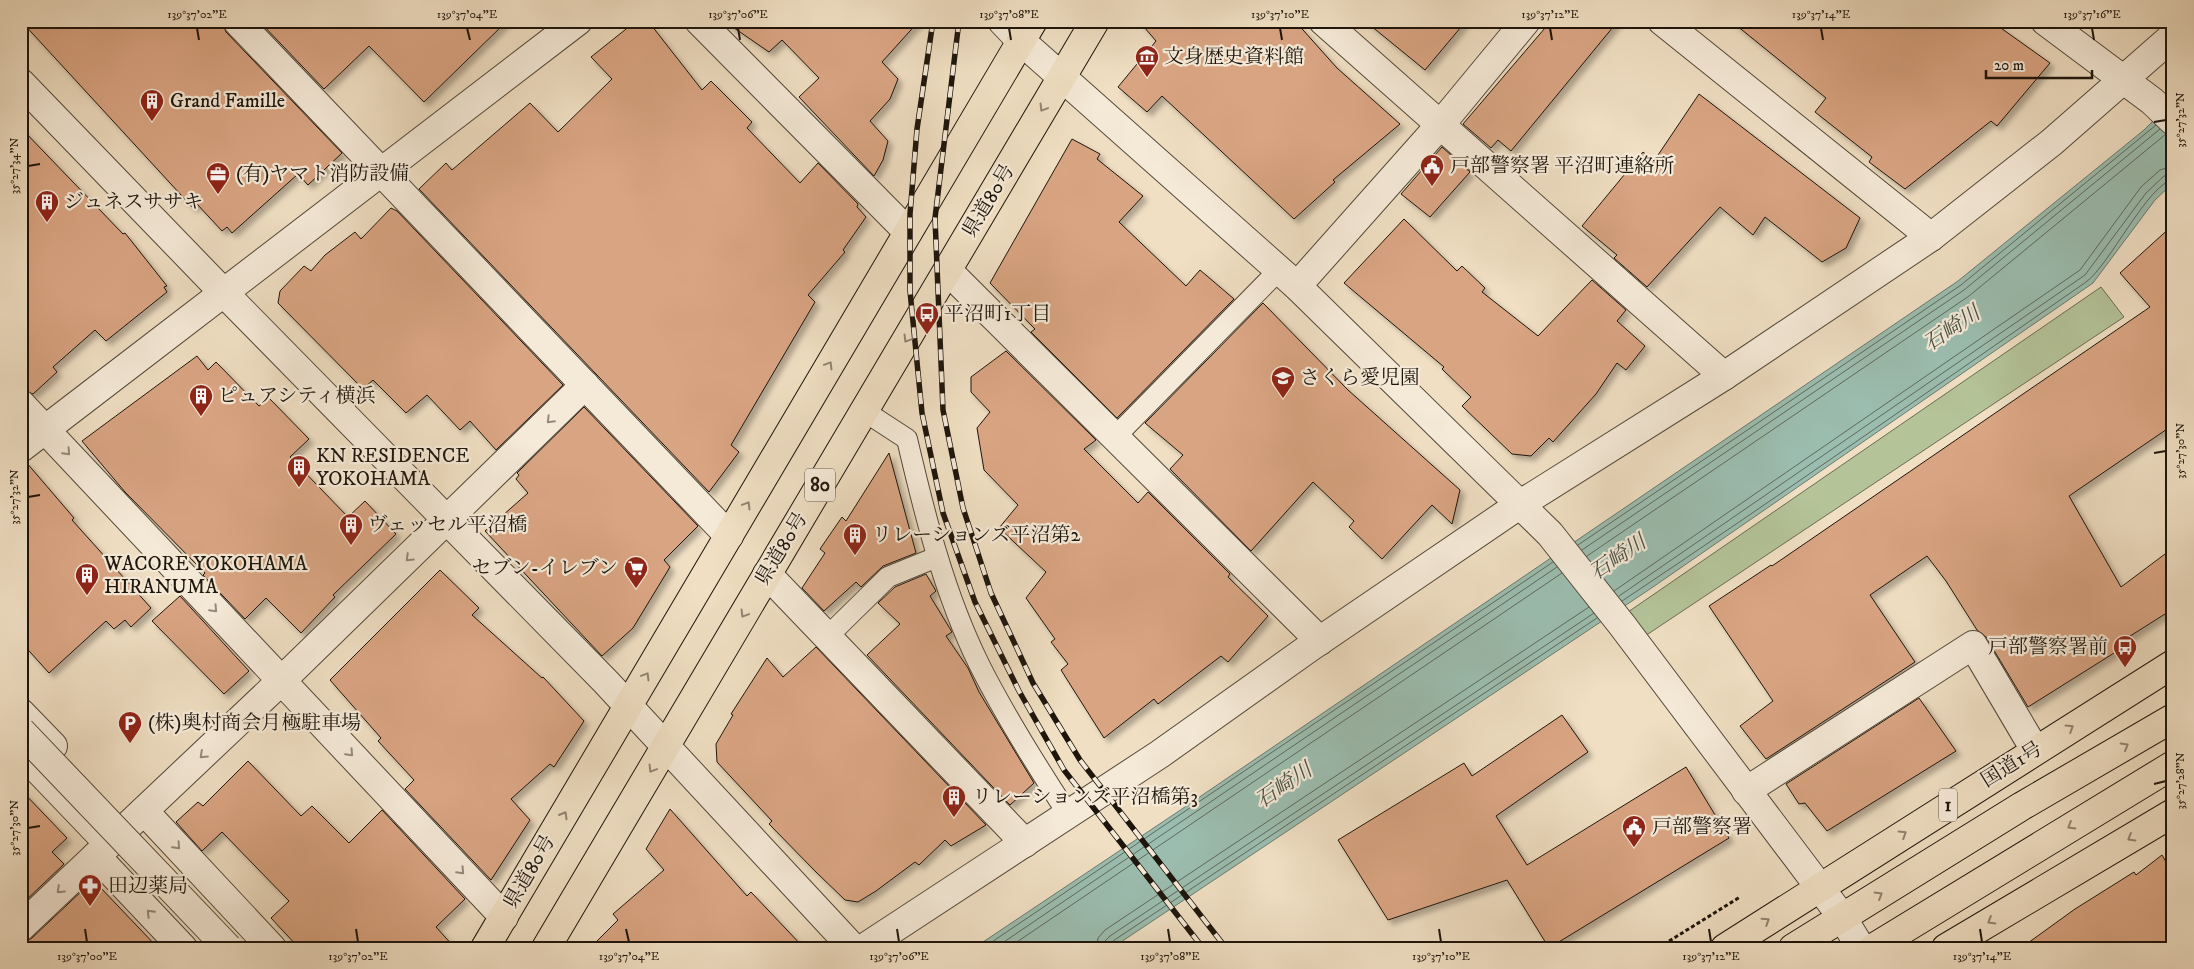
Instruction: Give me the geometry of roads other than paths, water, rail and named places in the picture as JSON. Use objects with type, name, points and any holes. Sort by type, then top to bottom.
[{"type":"main road","name":"県道80号","points":[[546,948],[1095,21]]},
{"type":"main road","name":"県道80号","points":[[486,948],[1027,31]]},
{"type":"main road","name":"国道1号","points":[[1725,948],[2173,664]]},
{"type":"main road","name":"国道1号","points":[[1792,948],[2022,806],[2173,718]]},
{"type":"main road","points":[[1873,948],[2173,765]]},
{"type":"main road","points":[[1946,948],[2171,817]]},
{"type":"street","points":[[237,21],[729,536]]},
{"type":"street","points":[[21,448],[578,21]]},
{"type":"street","points":[[699,21],[908,232]]},
{"type":"street","points":[[1002,21],[1027,31],[1062,77],[1288,278],[1550,534],[1622,625],[1842,917],[1861,948]]},
{"type":"street","points":[[1323,21],[1724,376]]},
{"type":"street","points":[[1288,278],[1440,124],[1526,21]]},
{"type":"street","points":[[1662,21],[1931,237]]},
{"type":"street","points":[[2045,21],[2167,115]]},
{"type":"street","points":[[864,948],[1160,754],[1320,641],[1519,505],[1724,376],[1931,237],[2052,142],[2173,36]]},
{"type":"street","points":[[21,83],[628,705],[853,948]]},
{"type":"street","points":[[948,271],[1320,641]]},
{"type":"street","points":[[21,927],[282,681],[448,521],[585,385]]},
{"type":"street","points":[[21,404],[504,917]]},
{"type":"street","points":[[768,574],[827,638],[1025,843]]},
{"type":"street","points":[[1746,791],[1974,645],[2035,750]]},
{"type":"street","points":[[21,713],[136,818],[272,948]]},
{"type":"street","points":[[21,731],[228,948]]},
{"type":"street","points":[[21,752],[183,948]]},
{"type":"lane","points":[[1115,437],[1288,278]]},
{"type":"lane","points":[[864,410],[907,439],[937,557],[978,663],[1033,760],[1068,814]]},
{"type":"lane","points":[[827,638],[888,577],[937,557]]},
{"type":"water","name":"石崎川","points":[[2173,101],[2173,183],[2155,200],[2093,283],[1650,589],[1112,948],[974,948],[1179,811],[1958,281],[2144,130]]},
{"type":"railway","points":[[933,21],[917,129],[910,214],[910,291],[922,413],[943,513],[975,602],[1019,691],[1064,770],[1203,948]]},
{"type":"railway","points":[[959,21],[935,218],[943,410],[963,508],[991,593],[1033,683],[1080,760],[1226,948]]},
{"type":"place","name":"文身歴史資料館","points":[[1147,78]]},
{"type":"place","name":"Grand Famille","points":[[152,122]]},
{"type":"place","name":"戸部警察署 平沼町連絡所","points":[[1432,187]]},
{"type":"place","name":"(有)ヤマト消防設備","points":[[218,195]]},
{"type":"place","name":"ジュネスササキ","points":[[47,223]]},
{"type":"place","name":"平沼町1丁目","points":[[927,335]]},
{"type":"place","name":"さくら愛児園","points":[[1283,399]]},
{"type":"place","name":"ピュアシティ横浜","points":[[201,417]]},
{"type":"place","name":"KN RESIDENCE YOKOHAMA","points":[[299,488]]},
{"type":"place","name":"ヴェッセル平沼橋","points":[[351,546]]},
{"type":"place","name":"リレーションズ平沼第2","points":[[855,556]]},
{"type":"place","name":"セブン-イレブン","points":[[636,589]]},
{"type":"place","name":"WACORE YOKOHAMA HIRANUMA","points":[[87,596]]},
{"type":"place","name":"戸部警察署前","points":[[2125,668]]},
{"type":"place","name":"(株)奥村商会月極駐車場","points":[[130,744]]},
{"type":"place","name":"リレーションズ平沼橋第3","points":[[954,818]]},
{"type":"place","name":"戸部警察署","points":[[1634,848]]},
{"type":"place","name":"田辺薬局","points":[[90,907]]}]
